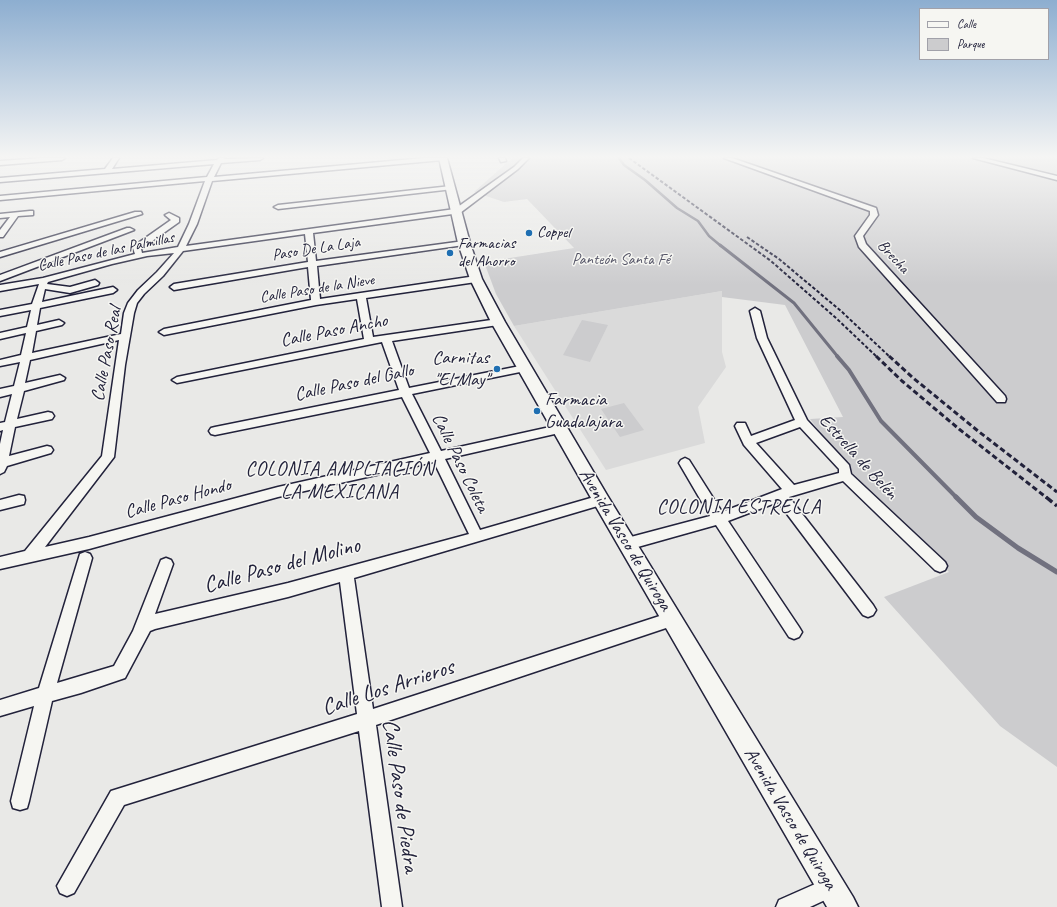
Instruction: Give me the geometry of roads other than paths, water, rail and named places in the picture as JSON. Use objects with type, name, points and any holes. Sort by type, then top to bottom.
[{"type":"main road","name":"Avenida Vasco de Quiroga","points":[[454,200],[464,243],[476,279],[498,322],[559,429],[843,907]]},
{"type":"street","name":"Calle Paso Real","points":[[30,556],[108,457],[129,313],[133,303],[173,260],[193,224],[202,200]]},
{"type":"street","points":[[278,207],[339,200]]},
{"type":"street","points":[[456,211],[471,200]]},
{"type":"street","name":"Brecha","points":[[849,200],[873,210],[874,215],[859,236],[862,245],[1001,399]]},
{"type":"street","name":"Calle Paso de las Palmillas","points":[[0,288],[43,283],[139,256],[180,249],[456,211]]},
{"type":"street","points":[[0,216],[30,213]]},
{"type":"street","points":[[0,235],[16,214]]},
{"type":"street","points":[[0,255],[138,214]]},
{"type":"street","points":[[139,256],[137,248],[176,220],[169,215]]},
{"type":"street","points":[[0,278],[130,230]]},
{"type":"street","points":[[309,231],[316,302]]},
{"type":"street","name":"Paso De La Laja","points":[[174,287],[313,264],[464,243]]},
{"type":"street","name":"Calle Paso de la Nieve","points":[[164,332],[316,302],[476,279]]},
{"type":"street","points":[[47,450],[0,465],[5,426],[18,388],[26,357],[36,305],[43,283],[70,290],[96,283]]},
{"type":"street","points":[[0,313],[113,290]]},
{"type":"street","points":[[361,296],[369,341]]},
{"type":"street","name":"Estrella de Belén","points":[[755,311],[762,338],[802,422],[845,468],[845,476],[940,566]]},
{"type":"street","name":"Calle Paso Ancho","points":[[177,380],[369,341],[498,322]]},
{"type":"street","points":[[0,336],[58,324]]},
{"type":"street","points":[[0,363],[125,336]]},
{"type":"street","name":"Calle Paso Coleta","points":[[386,338],[405,391],[436,457],[477,537]]},
{"type":"street","name":"Calle Paso del Gallo","points":[[214,431],[405,391],[525,368]]},
{"type":"street","points":[[0,393],[60,378]]},
{"type":"street","points":[[5,426],[48,416]]},
{"type":"street","points":[[748,442],[802,422]]},
{"type":"street","points":[[741,426],[748,442],[786,493],[868,610]]},
{"type":"street","name":"Calle Paso Hondo","points":[[0,563],[89,543],[278,492],[559,429]]},
{"type":"street","points":[[685,463],[719,519],[794,632]]},
{"type":"street","points":[[627,544],[719,519],[786,493],[845,476]]},
{"type":"street","points":[[0,505],[19,500]]},
{"type":"street","name":"Calle Paso del Molino","points":[[0,708],[45,694],[81,686],[119,672],[145,626],[153,622],[288,590],[477,537],[601,500]]},
{"type":"street","points":[[20,801],[45,694],[84,558]]},
{"type":"street","points":[[140,634],[166,564]]},
{"type":"street","name":"Calle Paso de Piedra","points":[[346,573],[392,907]]},
{"type":"street","name":"Calle Los Arrieros","points":[[67,886],[118,798],[366,720],[672,619]]},
{"type":"street","points":[[786,907],[831,887]]},
{"type":"waterway","points":[[668,200],[677,208],[698,221],[709,236],[721,246]]},
{"type":"waterway","points":[[720,245],[794,303],[838,357]]},
{"type":"waterway","points":[[837,356],[849,370],[881,421],[957,498]]},
{"type":"waterway","points":[[957,498],[976,517],[1018,548],[1057,572]]},
{"type":"railway","points":[[687,200],[771,261],[836,318],[877,357]]},
{"type":"railway","points":[[747,237],[779,259],[841,311],[890,357]]},
{"type":"railway","points":[[876,356],[902,381],[959,429],[1047,498]]},
{"type":"railway","points":[[889,356],[912,377],[978,431],[1057,492]]},
{"type":"railway","points":[[1046,497],[1057,506]]},
{"type":"place","name":"Coppel","points":[[529,233]]},
{"type":"place","name":"Farmacias del Ahorro","points":[[450,253]]},
{"type":"place","name":"Carnitas \"El May\"","points":[[497,369]]},
{"type":"place","name":"Farmacia Guadalajara","points":[[537,411]]},
{"type":"district","name":"COLONIA AMPLIACIÓN LA MEXICANA","points":[[340,482]]},
{"type":"district","name":"COLONIA ESTRELLA","points":[[739,508]]},
{"type":"park label","name":"Panteón Santa Fé","points":[[621,260]]}]
